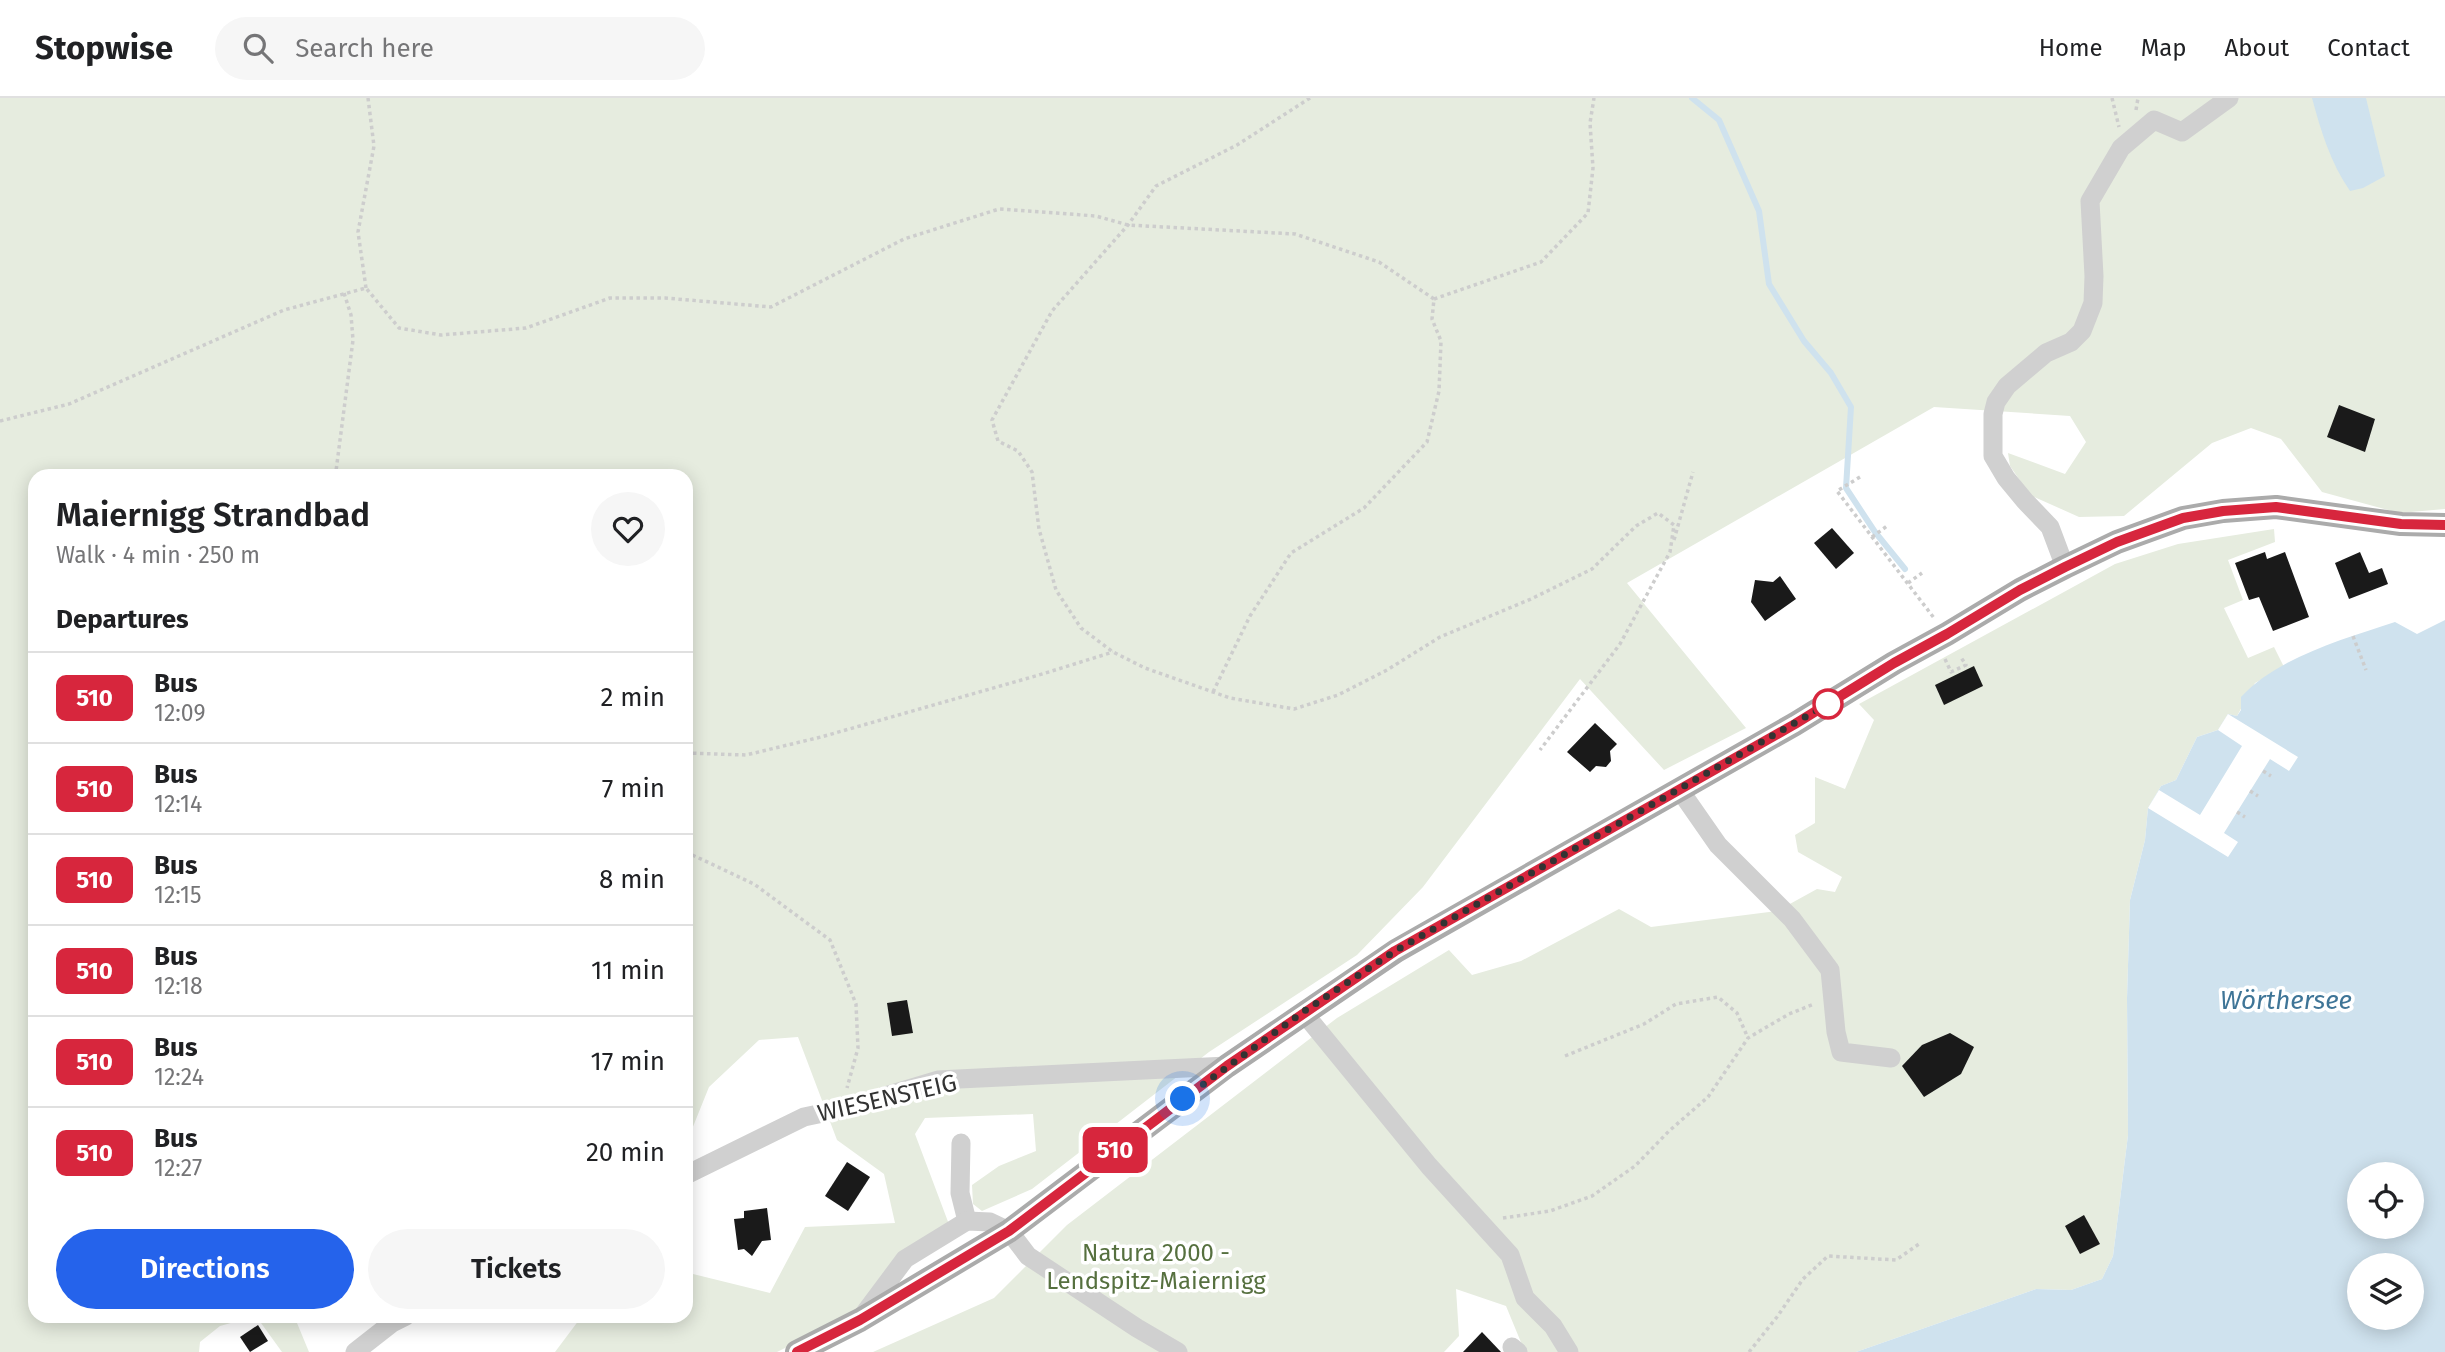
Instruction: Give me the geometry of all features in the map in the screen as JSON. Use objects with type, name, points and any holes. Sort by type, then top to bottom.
[{"type":"main road","points":[[797,1352],[860,1320],[1009,1231],[1227,1066],[1395,951],[1795,724],[2020,590],[2065,567],[2117,542],[2183,518],[2223,511],[2276,507],[2401,524],[2445,525]]},
{"type":"street","points":[[2065,567],[2050,527],[2018,494],[1993,456],[1993,414],[1996,402],[2007,386],[2046,354],[2071,342],[2082,331],[2093,303],[2090,201],[2121,148],[2154,120],[2182,132],[2229,98]]},
{"type":"street","points":[[1679,789],[1717,845],[1800,929],[1830,970],[1836,1032],[1841,1052],[1891,1058]]},
{"type":"street","points":[[1303,1012],[1429,1166],[1510,1255],[1525,1298],[1553,1326],[1569,1352]]},
{"type":"street","name":"WIESENSTEIG","points":[[693,1172],[804,1117],[842,1109],[937,1080],[1227,1066]]},
{"type":"street","points":[[961,1143],[960,1193],[967,1221]]},
{"type":"street","points":[[860,1320],[905,1259],[967,1221],[990,1222],[1009,1231],[1028,1256],[1178,1352]]},
{"type":"street","points":[[355,1352],[392,1323]]},
{"type":"path","points":[[368,98],[374,146],[358,232],[366,288],[399,328],[441,335],[526,328],[610,298],[664,298],[771,307],[904,239],[999,209],[1096,216],[1128,225],[1295,234],[1379,262],[1434,299]]},
{"type":"path","points":[[1310,98],[1237,145],[1156,187],[1128,225],[1052,310],[992,420],[998,441],[1018,451],[1032,472],[1039,529],[1056,590],[1081,628],[1113,652],[1145,668],[1230,698],[1294,709],[1338,695],[1387,670],[1440,637],[1531,599],[1592,569],[1636,526],[1658,513],[1674,525],[1670,552]]},
{"type":"path","points":[[1434,299],[1541,262],[1588,213],[1593,168],[1590,123],[1594,98]]},
{"type":"path","points":[[0,421],[69,404],[284,310],[366,288]]},
{"type":"path","points":[[336,469],[353,340],[351,316],[344,293]]},
{"type":"path","points":[[1213,692],[1250,616],[1291,553],[1364,508],[1427,442],[1439,391],[1441,341],[1432,319],[1434,299]]},
{"type":"path","points":[[1540,750],[1620,644],[1670,552],[1693,471]]},
{"type":"path","points":[[1860,477],[1837,491],[1935,619]]},
{"type":"path","points":[[1871,538],[1887,526]]},
{"type":"path","points":[[1908,583],[1922,573]]},
{"type":"path","points":[[2353,636],[2365,670]]},
{"type":"path","points":[[693,752],[746,755],[821,737],[1113,652]]},
{"type":"path","points":[[1957,654],[1966,665],[1951,672],[1944,658],[1957,654]]},
{"type":"path","points":[[2263,771],[2271,776]]},
{"type":"path","points":[[2250,791],[2258,796]]},
{"type":"path","points":[[2237,812],[2245,817]]},
{"type":"path","points":[[693,855],[754,884],[830,940],[856,1004],[858,1048],[842,1109]]},
{"type":"path","points":[[1565,1056],[1644,1024],[1676,1004],[1718,997],[1737,1013],[1748,1038]]},
{"type":"path","points":[[1478,1219],[1550,1211],[1592,1196],[1635,1166],[1669,1130],[1708,1097],[1748,1038],[1789,1014],[1833,998]]},
{"type":"path","points":[[1749,1352],[1803,1279],[1828,1256],[1896,1260],[1919,1244]]},
{"type":"green space","points":[[0,98],[2445,98],[2445,509],[2399,513],[2322,492],[2281,439],[2251,428],[2212,443],[2124,516],[2079,517],[2030,495],[2010,466],[2008,453],[2065,474],[2086,442],[2070,416],[1934,407],[1627,583],[1746,728],[1664,770],[1580,679],[1423,887],[1357,955],[1209,1052],[1032,1189],[982,1211],[973,1204],[972,1185],[999,1166],[1036,1151],[1033,1114],[925,1118],[915,1134],[950,1227],[861,1310],[777,1352],[555,1352],[577,1323],[693,1323],[693,1274],[770,1293],[805,1227],[895,1223],[884,1174],[837,1140],[798,1037],[759,1040],[709,1087],[693,1127],[693,469],[28,469],[28,1323],[231,1323],[220,1326],[200,1342],[199,1352],[0,1352]]},
{"type":"green space","name":"Natura 2000 - Lendspitz-Maiernigg","points":[[2274,529],[2275,542],[2228,560],[2243,600],[2224,608],[2248,658],[2274,647],[2284,667],[2255,683],[2237,716],[2228,714],[2218,730],[2197,737],[2176,780],[2161,786],[2148,808],[2145,840],[2130,900],[2127,998],[2128,1135],[2113,1256],[2102,1279],[2071,1290],[2036,1289],[1856,1352],[1525,1352],[1506,1306],[1456,1289],[1459,1336],[1444,1352],[873,1352],[994,1298],[1067,1225],[1337,1018],[1449,950],[1472,975],[1521,961],[1619,909],[1651,927],[1777,911],[1817,889],[1835,892],[1842,877],[1798,852],[1795,835],[1815,823],[1815,777],[1845,789],[1874,720],[1859,704],[2115,564],[2178,544]]},
{"type":"green space","points":[[261,1323],[297,1323],[309,1352],[282,1352]]},
{"type":"water","points":[[2312,98],[2366,98],[2385,176],[2363,188],[2350,191],[2332,158]]},
{"type":"water","name":"Wörthersee","points":[[2445,620],[2445,1352],[1856,1352],[2036,1289],[2071,1290],[2102,1279],[2113,1256],[2128,1135],[2127,998],[2130,900],[2145,840],[2148,808],[2161,786],[2176,780],[2197,737],[2218,730],[2228,714],[2237,716],[2241,710],[2241,697],[2256,683],[2313,651],[2395,622],[2417,634]]},
{"type":"pier","points":[[2228,714],[2298,757],[2289,771],[2270,759],[2224,833],[2238,842],[2228,857],[2148,808],[2159,790],[2200,815],[2242,746],[2218,730]]},
{"type":"building","points":[[2339,405],[2375,419],[2365,452],[2327,437]]},
{"type":"building","points":[[1832,528],[1854,553],[1836,569],[1814,543]]},
{"type":"building","points":[[2265,552],[2267,559],[2285,552],[2309,617],[2273,631],[2259,597],[2249,600],[2235,563]]},
{"type":"building","points":[[2360,552],[2369,573],[2382,568],[2388,584],[2349,599],[2335,563]]},
{"type":"building","points":[[1780,576],[1796,599],[1765,621],[1751,602],[1755,580],[1773,582]]},
{"type":"building","points":[[1974,666],[1983,686],[1944,705],[1935,685]]},
{"type":"building","points":[[1595,723],[1617,744],[1610,751],[1611,761],[1606,767],[1596,766],[1590,772],[1567,752]]},
{"type":"building","points":[[907,1000],[913,1033],[892,1036],[887,1003]]},
{"type":"building","points":[[1950,1033],[1974,1047],[1961,1074],[1924,1097],[1902,1066],[1922,1045]]},
{"type":"building","points":[[847,1162],[870,1177],[848,1211],[825,1196]]},
{"type":"building","points":[[767,1208],[771,1240],[762,1241],[752,1256],[744,1249],[738,1250],[734,1219],[744,1218],[744,1211]]},
{"type":"building","points":[[2084,1215],[2100,1244],[2080,1254],[2065,1226]]},
{"type":"building","points":[[258,1325],[268,1341],[250,1352],[240,1337]]},
{"type":"building","points":[[1482,1332],[1501,1352],[1463,1352]]},
{"type":"waterway","points":[[1692,98],[1719,120],[1759,211],[1769,284],[1804,341],[1831,373],[1851,407],[1846,488],[1875,532],[1905,569]]},
{"type":"bus line","name":"510","points":[[797,1352],[860,1320],[1009,1231],[1227,1066],[1395,951],[1795,724],[2020,590],[2065,567],[2117,542],[2183,518],[2223,511],[2276,507],[2401,524],[2445,525]]},
{"type":"route","points":[[1183,1099],[1303,1012],[1395,951],[1828,704]]}]
